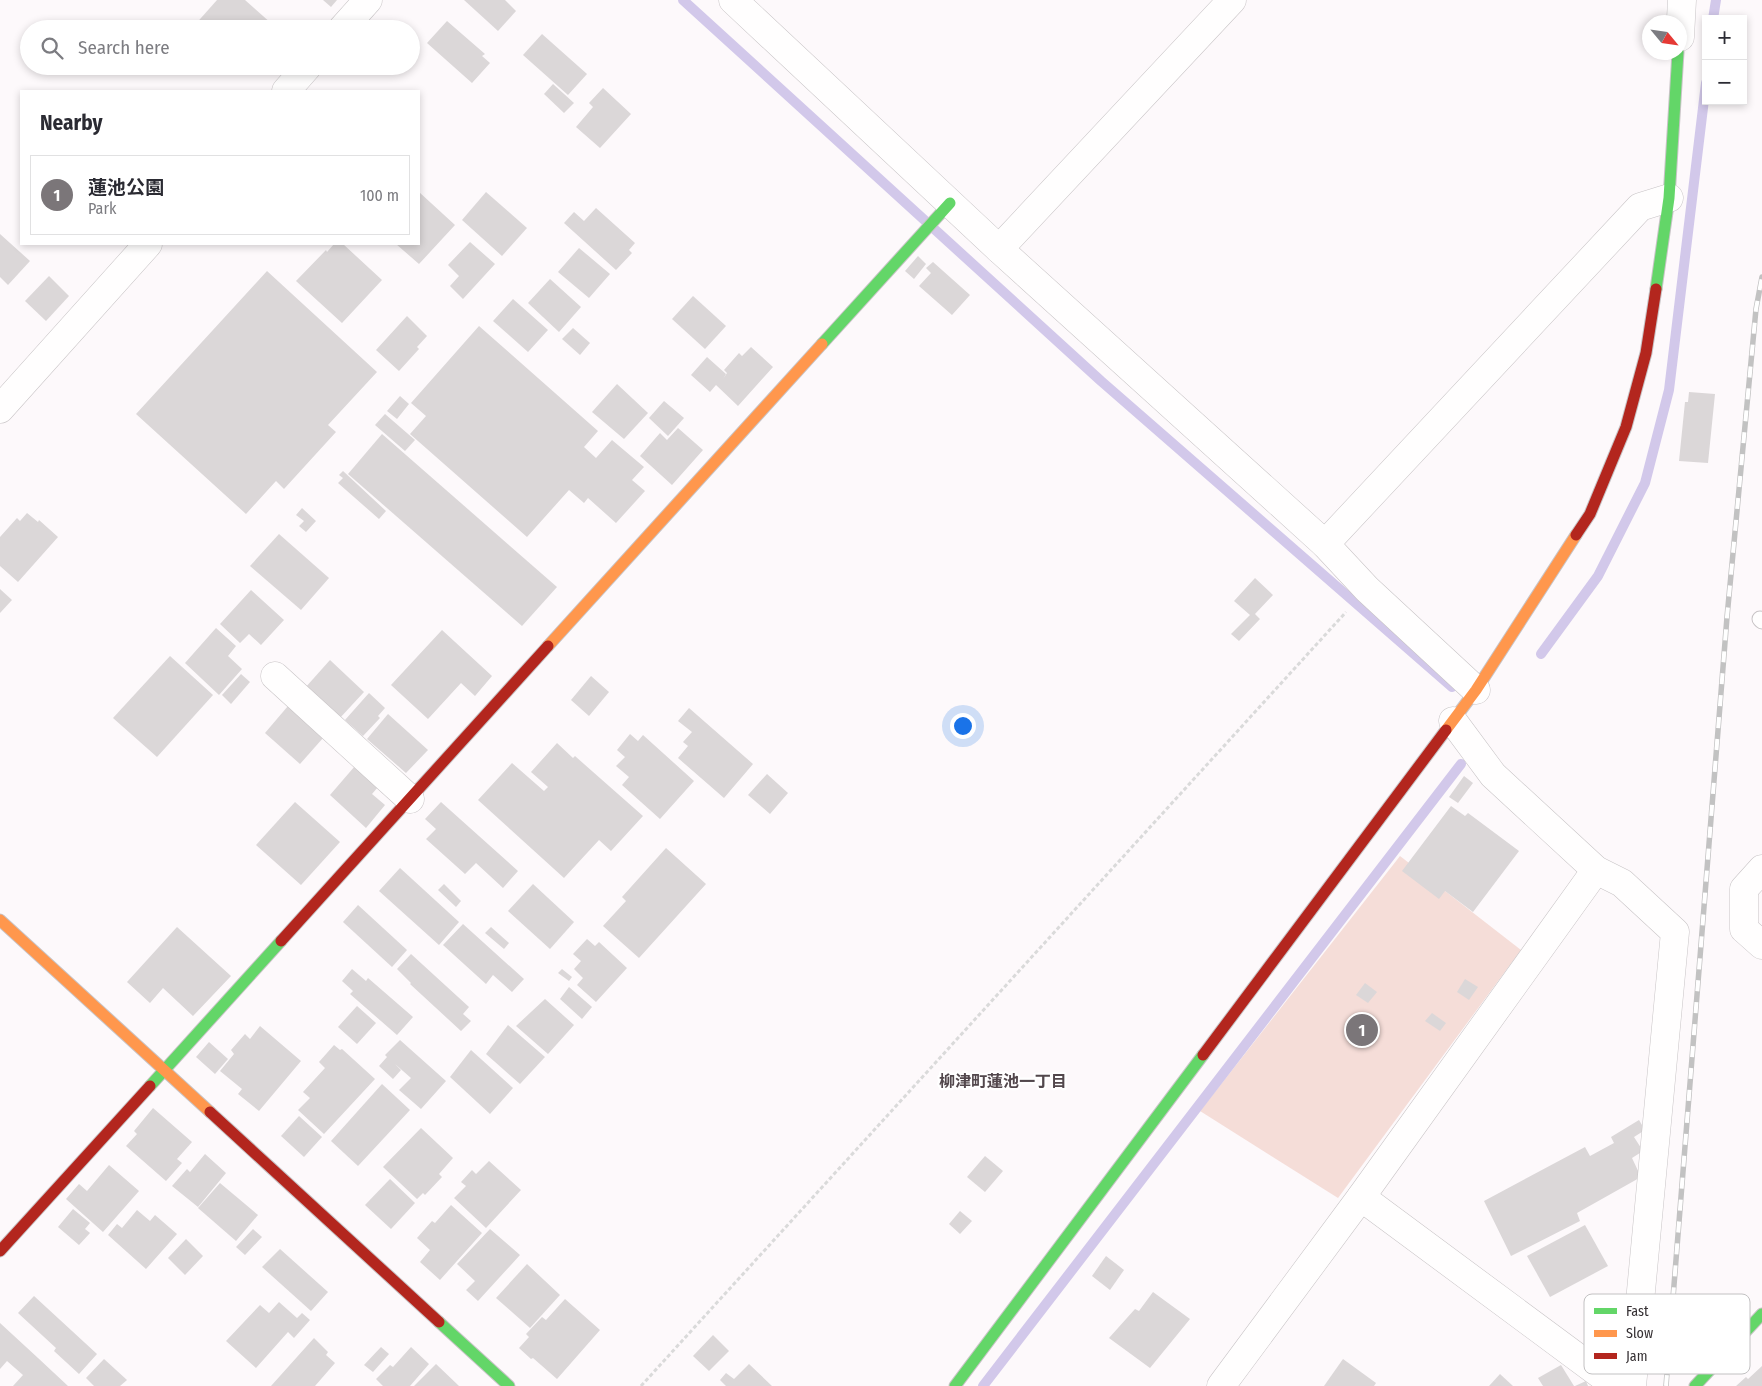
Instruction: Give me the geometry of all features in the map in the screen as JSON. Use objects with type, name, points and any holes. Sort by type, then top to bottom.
[{"type":"street","points":[[350,20],[368,0]]},
{"type":"street","points":[[733,0],[999,249],[1325,544],[1367,589],[1476,690]]},
{"type":"street","points":[[999,249],[1232,0]]},
{"type":"street","points":[[1681,15],[1682,0]]},
{"type":"street","points":[[955,1386],[1476,690],[1590,514],[1626,427],[1646,353],[1669,198],[1678,60]]},
{"type":"street","points":[[287,90],[300,75]]},
{"type":"street","points":[[1325,544],[1640,207],[1669,198]]},
{"type":"street","points":[[0,1251],[950,203]]},
{"type":"street","points":[[0,409],[147,245]]},
{"type":"street","points":[[275,676],[410,799]]},
{"type":"street","points":[[1453,721],[1494,775],[1596,870],[1622,883],[1675,932],[1641,1294]]},
{"type":"street","points":[[1762,869],[1744,889],[1744,928],[1762,945]]},
{"type":"street","points":[[1221,1386],[1361,1197],[1596,870]]},
{"type":"street","points":[[0,920],[509,1386]]},
{"type":"street","points":[[1361,1197],[1584,1362]]},
{"type":"street","points":[[1750,1327],[1762,1314]]},
{"type":"street","points":[[1600,1374],[1616,1386]]},
{"type":"street","points":[[1697,1385],[1707,1374]]},
{"type":"path","points":[[641,1386],[1367,589]]},
{"type":"shaded area","points":[[1400,856],[1521,950],[1338,1198],[1200,1111]]},
{"type":"building","points":[[217,0],[245,0],[268,20],[199,20]]},
{"type":"building","points":[[323,0],[337,0],[331,7]]},
{"type":"building","points":[[464,0],[505,0],[516,11],[498,31]]},
{"type":"building","points":[[447,21],[485,54],[482,56],[490,63],[472,83],[427,43]]},
{"type":"building","points":[[542,34],[587,74],[568,95],[523,55]]},
{"type":"building","points":[[553,84],[574,103],[564,113],[544,94]]},
{"type":"building","points":[[603,88],[631,114],[600,148],[576,127],[593,107],[589,103]]},
{"type":"building","points":[[486,192],[527,228],[502,256],[462,220]]},
{"type":"building","points":[[420,193],[455,225],[419,264],[397,245],[420,245]]},
{"type":"building","points":[[596,208],[635,243],[629,250],[632,253],[616,270],[564,223],[574,212],[584,221]]},
{"type":"building","points":[[0,234],[30,261],[8,285],[0,277]]},
{"type":"building","points":[[470,242],[495,264],[463,299],[450,286],[459,276],[448,265]]},
{"type":"building","points":[[333,245],[344,245],[382,280],[342,323],[296,281],[326,250],[327,252]]},
{"type":"building","points":[[579,248],[610,274],[589,298],[558,272]]},
{"type":"building","points":[[918,256],[926,264],[914,279],[905,271]]},
{"type":"building","points":[[933,262],[970,295],[952,315],[919,286],[931,273],[926,268]]},
{"type":"building","points":[[267,271],[377,372],[328,425],[336,432],[284,489],[276,481],[246,514],[136,414]]},
{"type":"building","points":[[49,276],[69,296],[46,321],[25,301]]},
{"type":"building","points":[[550,279],[581,307],[559,332],[528,303]]},
{"type":"building","points":[[693,296],[726,326],[705,349],[672,319]]},
{"type":"building","points":[[513,299],[548,330],[528,352],[493,321]]},
{"type":"building","points":[[407,316],[427,336],[417,347],[419,349],[399,371],[376,350]]},
{"type":"building","points":[[479,326],[598,431],[584,447],[596,458],[612,440],[644,467],[632,480],[645,491],[616,523],[588,498],[584,503],[569,490],[527,537],[410,434],[426,416],[411,403]]},
{"type":"building","points":[[573,328],[590,343],[580,355],[562,339]]},
{"type":"building","points":[[751,347],[773,367],[738,406],[716,385],[710,392],[691,375],[707,357],[726,374],[723,379],[727,373],[724,370],[739,353],[742,356]]},
{"type":"building","points":[[617,384],[648,413],[624,439],[592,412]]},
{"type":"building","points":[[1689,392],[1715,394],[1708,463],[1679,461],[1685,402],[1688,402]]},
{"type":"building","points":[[400,396],[409,404],[397,419],[387,411]]},
{"type":"building","points":[[664,401],[684,418],[668,436],[649,418]]},
{"type":"building","points":[[385,414],[415,440],[405,451],[375,425]]},
{"type":"building","points":[[678,428],[703,450],[672,485],[640,456],[660,433],[667,440]]},
{"type":"building","points":[[382,434],[557,587],[522,626],[348,474]]},
{"type":"building","points":[[343,471],[386,511],[379,519],[338,483],[343,478],[339,475]]},
{"type":"building","points":[[302,508],[316,521],[306,532],[299,526],[304,521],[296,515]]},
{"type":"building","points":[[27,513],[38,522],[39,520],[58,537],[18,582],[0,566],[0,537],[17,518],[20,521]]},
{"type":"building","points":[[279,534],[329,578],[301,610],[250,566]]},
{"type":"building","points":[[1255,578],[1273,595],[1255,614],[1260,619],[1239,641],[1231,634],[1250,615],[1234,601]]},
{"type":"building","points":[[0,589],[12,600],[0,613]]},
{"type":"building","points":[[251,590],[284,620],[261,645],[249,634],[240,643],[220,624]]},
{"type":"building","points":[[216,628],[236,646],[228,656],[242,669],[219,695],[185,663]]},
{"type":"building","points":[[442,630],[492,676],[475,696],[461,683],[428,719],[391,685]]},
{"type":"building","points":[[170,656],[213,695],[157,757],[113,718]]},
{"type":"building","points":[[330,660],[364,692],[339,719],[305,688]]},
{"type":"building","points":[[241,674],[250,682],[231,704],[222,695]]},
{"type":"building","points":[[591,676],[609,692],[589,716],[571,700]]},
{"type":"building","points":[[369,693],[385,708],[378,716],[380,718],[363,736],[345,720]]},
{"type":"building","points":[[288,706],[323,738],[300,764],[265,733]]},
{"type":"building","points":[[689,708],[753,764],[724,798],[678,758],[688,746],[683,742],[692,732],[678,721]]},
{"type":"building","points":[[388,714],[428,750],[406,773],[367,739]]},
{"type":"building","points":[[630,734],[638,741],[643,735],[694,781],[660,819],[622,785],[629,777],[616,766],[625,757],[617,750]]},
{"type":"building","points":[[557,743],[573,758],[575,756],[643,816],[611,851],[599,840],[564,878],[478,800],[512,763],[544,791],[548,787],[531,772]]},
{"type":"building","points":[[355,766],[378,787],[372,794],[385,805],[366,828],[330,795]]},
{"type":"building","points":[[767,774],[788,793],[770,814],[748,795]]},
{"type":"building","points":[[1464,776],[1473,783],[1458,803],[1449,797]]},
{"type":"building","points":[[295,802],[340,842],[301,885],[256,845]]},
{"type":"building","points":[[441,802],[518,871],[503,888],[476,863],[465,874],[426,839],[436,829],[425,819]]},
{"type":"building","points":[[1451,806],[1465,816],[1468,813],[1519,851],[1473,912],[1445,891],[1439,899],[1402,871]]},
{"type":"building","points":[[666,848],[706,884],[639,958],[603,926],[626,901],[622,897]]},
{"type":"building","points":[[400,868],[459,922],[439,945],[379,891]]},
{"type":"building","points":[[444,884],[461,901],[456,907],[438,890]]},
{"type":"building","points":[[533,884],[574,922],[550,949],[508,911]]},
{"type":"building","points":[[358,905],[407,950],[392,967],[343,922]]},
{"type":"building","points":[[463,924],[524,979],[512,992],[493,975],[486,984],[443,945]]},
{"type":"building","points":[[177,927],[231,976],[193,1016],[163,988],[150,1003],[127,982]]},
{"type":"building","points":[[491,927],[509,943],[504,949],[485,933]]},
{"type":"building","points":[[587,939],[595,946],[599,942],[627,968],[596,1002],[577,985],[583,978],[574,969],[581,961],[573,954]]},
{"type":"building","points":[[411,954],[469,1007],[463,1014],[471,1021],[461,1031],[410,984],[397,969]]},
{"type":"building","points":[[352,969],[366,981],[368,978],[413,1017],[397,1035],[350,994],[353,991],[342,981]]},
{"type":"building","points":[[562,969],[572,977],[569,981],[558,973]]},
{"type":"building","points":[[1465,979],[1478,987],[1469,1000],[1457,992]]},
{"type":"building","points":[[1365,983],[1377,992],[1368,1003],[1356,995]]},
{"type":"building","points":[[569,987],[592,1007],[582,1019],[560,999]]},
{"type":"building","points":[[545,999],[574,1025],[548,1054],[516,1026]]},
{"type":"building","points":[[357,1006],[376,1023],[357,1044],[338,1027]]},
{"type":"building","points":[[1432,1013],[1446,1023],[1440,1031],[1425,1021]]},
{"type":"building","points":[[508,1025],[545,1057],[520,1084],[486,1054]]},
{"type":"building","points":[[260,1026],[301,1061],[259,1111],[238,1094],[242,1089],[220,1071],[234,1054],[231,1050],[245,1034],[250,1039]]},
{"type":"building","points":[[400,1040],[446,1081],[421,1109],[399,1090],[411,1078],[395,1064],[401,1070],[393,1079],[379,1066],[387,1057],[385,1055]]},
{"type":"building","points":[[209,1042],[228,1059],[215,1074],[196,1057]]},
{"type":"building","points":[[334,1045],[340,1050],[342,1049],[375,1079],[324,1134],[298,1110],[310,1098],[303,1092],[325,1068],[319,1062]]},
{"type":"building","points":[[471,1050],[513,1088],[490,1114],[450,1077]]},
{"type":"building","points":[[382,1084],[410,1110],[358,1166],[331,1141]]},
{"type":"building","points":[[153,1108],[192,1142],[177,1159],[182,1163],[166,1181],[126,1146],[137,1134],[134,1131]]},
{"type":"building","points":[[299,1116],[322,1137],[304,1157],[281,1136]]},
{"type":"building","points":[[1639,1120],[1645,1130],[1634,1137],[1643,1151],[1632,1158],[1641,1177],[1577,1213],[1580,1221],[1511,1256],[1484,1201],[1585,1147],[1590,1156],[1614,1143],[1611,1137]]},
{"type":"building","points":[[421,1128],[453,1158],[439,1174],[442,1177],[425,1195],[423,1193],[417,1199],[383,1167]]},
{"type":"building","points":[[205,1154],[226,1173],[198,1207],[172,1186],[187,1169],[190,1172]]},
{"type":"building","points":[[985,1156],[1003,1171],[985,1192],[967,1177]]},
{"type":"building","points":[[489,1161],[521,1190],[486,1228],[454,1198],[466,1186],[461,1182],[472,1170],[476,1174]]},
{"type":"building","points":[[109,1165],[139,1191],[103,1232],[66,1199],[79,1184],[87,1191]]},
{"type":"building","points":[[390,1179],[415,1203],[391,1229],[365,1205]]},
{"type":"building","points":[[220,1183],[258,1215],[236,1241],[198,1208]]},
{"type":"building","points":[[451,1205],[482,1233],[440,1280],[420,1262],[430,1250],[417,1238],[432,1221],[435,1223]]},
{"type":"building","points":[[73,1209],[90,1223],[85,1229],[90,1233],[79,1245],[58,1227]]},
{"type":"building","points":[[137,1210],[150,1221],[155,1215],[177,1234],[146,1269],[108,1235],[117,1224],[122,1228]]},
{"type":"building","points":[[960,1211],[972,1221],[960,1234],[949,1224]]},
{"type":"building","points":[[1585,1225],[1608,1266],[1550,1297],[1527,1256]]},
{"type":"building","points":[[253,1229],[262,1237],[245,1255],[236,1247]]},
{"type":"building","points":[[490,1229],[520,1255],[478,1301],[466,1290],[475,1281],[457,1264]]},
{"type":"building","points":[[186,1239],[203,1256],[185,1275],[168,1258]]},
{"type":"building","points":[[280,1249],[328,1292],[311,1311],[262,1267]]},
{"type":"building","points":[[1106,1256],[1124,1270],[1110,1290],[1092,1276]]},
{"type":"building","points":[[527,1264],[560,1295],[530,1328],[496,1298]]},
{"type":"building","points":[[1153,1292],[1190,1319],[1150,1368],[1109,1338],[1135,1309],[1139,1311]]},
{"type":"building","points":[[34,1296],[97,1354],[79,1374],[54,1351],[56,1348],[18,1313]]},
{"type":"building","points":[[565,1299],[600,1330],[557,1379],[519,1348],[529,1337],[526,1334],[542,1317],[546,1320]]},
{"type":"building","points":[[279,1302],[297,1318],[302,1313],[310,1320],[294,1338],[288,1332],[256,1368],[226,1341],[260,1305],[269,1313]]},
{"type":"building","points":[[0,1323],[68,1386],[13,1386],[23,1375],[7,1361],[0,1369]]},
{"type":"building","points":[[713,1335],[729,1351],[709,1371],[693,1356]]},
{"type":"building","points":[[314,1338],[328,1352],[326,1355],[335,1363],[315,1386],[271,1386]]},
{"type":"building","points":[[381,1347],[389,1354],[373,1372],[364,1365]]},
{"type":"building","points":[[411,1347],[429,1364],[410,1386],[383,1386],[376,1379],[390,1365],[393,1367]]},
{"type":"building","points":[[104,1359],[127,1380],[120,1386],[94,1386],[86,1378]]},
{"type":"building","points":[[1343,1359],[1376,1383],[1374,1386],[1324,1386]]},
{"type":"building","points":[[436,1364],[459,1386],[414,1386]]},
{"type":"building","points":[[749,1364],[772,1386],[726,1386],[720,1380],[726,1373],[734,1379]]},
{"type":"building","points":[[1561,1365],[1574,1386],[1543,1386],[1538,1378]]},
{"type":"building","points":[[1762,1366],[1762,1386],[1736,1386],[1746,1377],[1748,1379]]},
{"type":"building","points":[[1500,1374],[1513,1386],[1489,1386]]},
{"type":"building","points":[[1586,1381],[1588,1386],[1575,1386]]},
{"type":"waterway","points":[[683,0],[1101,381],[1452,687]]},
{"type":"waterway","points":[[1714,15],[1716,0]]},
{"type":"waterway","points":[[1541,654],[1598,576],[1645,483],[1669,390],[1703,105]]},
{"type":"waterway","points":[[983,1386],[1461,764]]},
{"type":"railway","points":[[1673,1294],[1727,617],[1756,309],[1762,277]]},
{"type":"railway","points":[[1666,1386],[1667,1374]]},
{"type":"traffic: fast","points":[[1656,289],[1669,198],[1678,60]]},
{"type":"traffic: fast","points":[[822,344],[950,203]]},
{"type":"traffic: fast","points":[[150,1086],[281,941]]},
{"type":"traffic: fast","points":[[955,1386],[1203,1055]]},
{"type":"traffic: fast","points":[[1750,1327],[1762,1314]]},
{"type":"traffic: fast","points":[[439,1322],[509,1386]]},
{"type":"traffic: fast","points":[[1695,1386],[1706,1374]]},
{"type":"traffic: slow","points":[[548,646],[822,344]]},
{"type":"traffic: slow","points":[[1446,730],[1476,690],[1576,535]]},
{"type":"traffic: slow","points":[[0,920],[210,1112]]},
{"type":"traffic: jam","points":[[1576,535],[1590,514],[1626,427],[1646,353],[1656,289]]},
{"type":"traffic: jam","points":[[281,941],[548,646]]},
{"type":"traffic: jam","points":[[1203,1055],[1446,730]]},
{"type":"traffic: jam","points":[[0,1251],[150,1086]]},
{"type":"traffic: jam","points":[[210,1112],[439,1322]]},
{"type":"place","name":"蓮池公園","points":[[1362,1030]]},
{"type":"district","name":"柳津町蓮池一丁目","points":[[1003,1081]]}]
